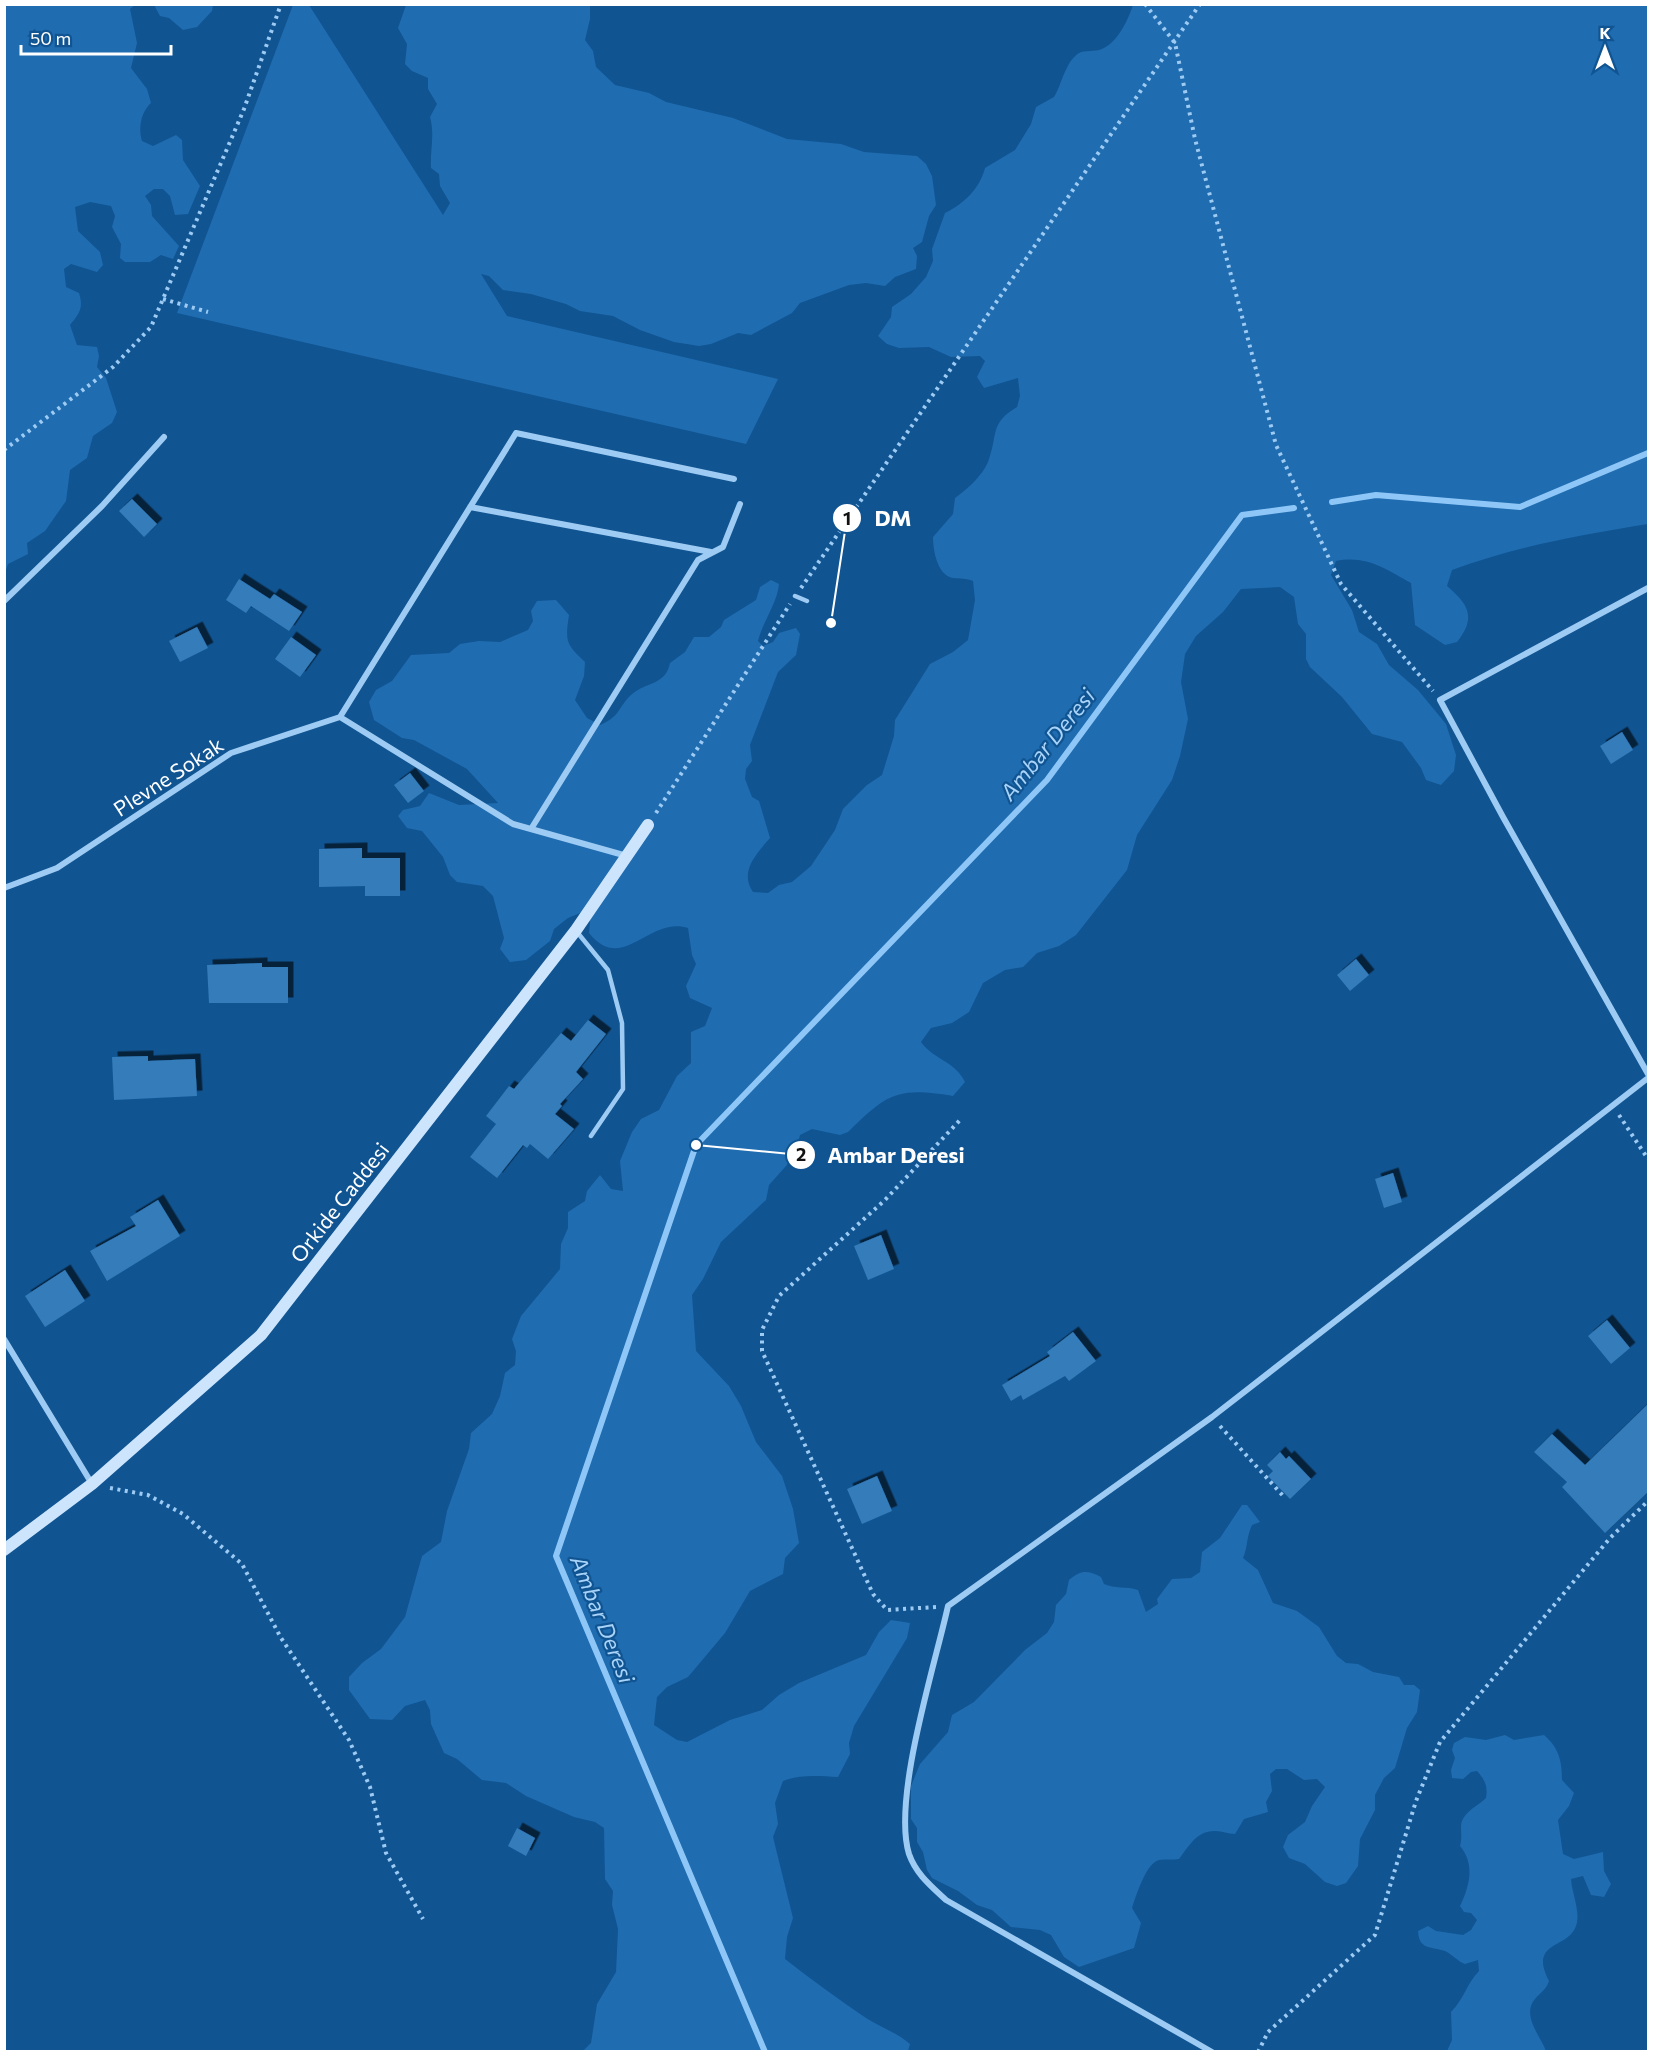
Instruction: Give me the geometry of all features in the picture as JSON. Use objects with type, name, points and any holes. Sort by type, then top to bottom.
[{"type":"street","points":[[627,856],[513,824],[340,717],[516,433],[734,479]]},
{"type":"street","points":[[4,601],[102,506],[164,437]]},
{"type":"street","points":[[531,829],[698,560],[723,547],[740,504]]},
{"type":"street","points":[[470,507],[712,553]]},
{"type":"street","points":[[1212,2052],[946,1900],[922,1878],[909,1853],[906,1829],[910,1762],[948,1606],[1212,1417],[1613,1107],[1648,1076],[1440,700],[1648,588]]},
{"type":"street","name":"Plevne Sokak","points":[[4,888],[57,868],[231,753],[340,717]]},
{"type":"street","name":"Orkide Caddesi","points":[[4,1550],[92,1484],[261,1335],[576,930],[648,825]]},
{"type":"street","points":[[4,1339],[92,1484]]},
{"type":"lane","points":[[795,597],[807,602]]},
{"type":"lane","points":[[576,930],[608,970],[622,1023],[623,1089],[591,1136]]},
{"type":"path","points":[[4,450],[113,367],[151,327],[244,109],[281,4]]},
{"type":"path","points":[[1145,4],[1175,44],[1198,151],[1276,445],[1341,584],[1440,700]]},
{"type":"path","points":[[648,825],[795,597],[1175,44],[1200,4]]},
{"type":"path","points":[[163,299],[208,312]]},
{"type":"path","points":[[1613,1107],[1648,1159]]},
{"type":"path","points":[[948,1606],[887,1610],[873,1594],[762,1351],[762,1330],[779,1296],[885,1200],[960,1120]]},
{"type":"path","points":[[1212,1417],[1285,1498]]},
{"type":"path","points":[[92,1484],[148,1496],[174,1509],[242,1564],[281,1638],[349,1740],[370,1787],[386,1853],[423,1919]]},
{"type":"path","points":[[1258,2052],[1268,2031],[1375,1935],[1416,1801],[1440,1742],[1610,1538],[1648,1501]]},
{"type":"shaded area","points":[[5,4],[135,5],[130,9],[137,43],[131,68],[147,89],[151,103],[141,121],[142,141],[153,146],[176,135],[182,140],[183,160],[200,186],[188,214],[175,215],[170,196],[163,189],[154,189],[145,196],[151,205],[152,216],[179,246],[173,259],[161,255],[150,262],[125,262],[120,258],[121,244],[112,227],[115,216],[111,206],[90,202],[75,207],[78,231],[100,252],[103,265],[97,272],[71,264],[64,269],[66,287],[79,293],[81,303],[78,314],[70,325],[77,345],[97,347],[99,356],[97,367],[106,378],[117,412],[112,423],[93,436],[87,458],[70,470],[66,501],[45,531],[27,543],[28,554],[8,564],[5,573]]},
{"type":"shaded area","points":[[154,5],[213,5],[212,11],[197,27],[183,30],[169,18],[160,16]]},
{"type":"shaded area","points":[[293,5],[309,5],[443,215],[450,203],[440,186],[439,174],[431,168],[430,117],[437,104],[428,89],[428,78],[412,71],[405,64],[407,44],[398,28],[406,5],[590,5],[590,19],[585,40],[593,51],[596,67],[615,85],[649,93],[666,102],[733,118],[787,139],[841,144],[864,152],[917,156],[926,164],[932,176],[936,205],[929,216],[922,242],[913,248],[917,256],[916,269],[895,277],[885,286],[866,283],[849,285],[800,303],[792,313],[751,335],[738,333],[711,344],[699,346],[674,342],[640,330],[613,316],[580,311],[566,304],[531,294],[503,290],[489,276],[481,274],[507,316],[778,379],[746,444],[177,313]]},
{"type":"shaded area","points":[[1133,5],[1648,5],[1648,524],[1524,548],[1452,570],[1447,586],[1465,605],[1468,618],[1467,625],[1457,642],[1445,645],[1415,625],[1411,583],[1375,564],[1357,560],[1336,561],[1331,575],[1352,610],[1359,632],[1377,644],[1389,665],[1418,690],[1446,724],[1456,755],[1454,771],[1441,785],[1426,780],[1421,768],[1402,742],[1372,734],[1342,697],[1310,667],[1306,659],[1306,634],[1298,624],[1294,597],[1280,587],[1241,589],[1223,612],[1196,636],[1185,654],[1181,682],[1188,719],[1180,756],[1172,780],[1137,835],[1127,870],[1076,935],[1059,946],[1037,953],[1023,967],[1005,970],[983,983],[969,1012],[952,1023],[931,1028],[921,1042],[932,1053],[956,1069],[965,1082],[953,1096],[919,1092],[894,1096],[873,1109],[848,1132],[840,1135],[812,1129],[800,1135],[794,1157],[769,1185],[766,1200],[721,1242],[703,1279],[692,1295],[696,1351],[729,1386],[741,1406],[756,1442],[782,1476],[793,1509],[799,1543],[785,1558],[783,1574],[750,1591],[725,1633],[688,1677],[667,1687],[657,1697],[654,1725],[677,1740],[687,1742],[730,1720],[762,1710],[779,1695],[799,1683],[866,1655],[879,1632],[891,1620],[910,1623],[907,1638],[854,1726],[849,1743],[850,1754],[838,1777],[803,1776],[783,1781],[775,1803],[778,1824],[773,1837],[793,1918],[787,1937],[785,1959],[866,2018],[910,2044],[908,2051],[583,2051],[591,2043],[597,2004],[616,1972],[618,1929],[612,1905],[613,1891],[605,1879],[604,1828],[595,1822],[574,1817],[526,1796],[506,1783],[482,1780],[457,1759],[444,1753],[431,1724],[430,1710],[425,1700],[405,1706],[392,1720],[370,1719],[349,1690],[349,1677],[362,1663],[381,1649],[405,1617],[422,1556],[441,1542],[447,1511],[469,1449],[471,1433],[492,1414],[500,1396],[505,1373],[515,1365],[516,1351],[512,1339],[521,1316],[560,1269],[561,1244],[568,1228],[568,1212],[585,1201],[587,1191],[600,1175],[611,1189],[623,1191],[620,1161],[632,1132],[641,1119],[659,1110],[677,1076],[691,1063],[691,1032],[705,1026],[712,1008],[690,998],[686,986],[696,964],[692,955],[688,928],[674,926],[660,930],[625,947],[613,948],[601,944],[589,933],[590,922],[585,911],[568,918],[554,929],[550,941],[526,960],[510,962],[500,949],[504,938],[493,896],[483,886],[457,882],[450,875],[443,857],[422,831],[407,828],[398,816],[403,810],[420,806],[429,793],[459,805],[498,803],[467,769],[414,740],[402,738],[374,720],[369,702],[376,690],[392,681],[411,655],[449,653],[460,644],[479,641],[500,642],[528,630],[533,621],[531,611],[537,601],[556,600],[569,615],[568,642],[585,662],[584,676],[575,700],[587,718],[600,725],[614,716],[635,692],[664,676],[670,663],[685,652],[694,637],[709,637],[721,627],[724,620],[756,600],[760,587],[771,580],[779,584],[778,591],[758,641],[763,646],[773,642],[779,633],[796,628],[800,634],[796,655],[778,672],[750,745],[752,761],[746,769],[745,779],[752,797],[759,801],[770,838],[759,850],[751,864],[749,885],[753,892],[768,893],[779,885],[792,882],[811,866],[835,830],[843,809],[867,785],[882,775],[894,736],[895,720],[930,664],[953,652],[968,640],[975,600],[973,581],[953,578],[943,572],[935,555],[933,537],[953,514],[955,498],[984,470],[992,450],[996,429],[1002,418],[1017,407],[1020,396],[1018,378],[984,388],[977,377],[985,361],[980,356],[951,357],[929,347],[899,348],[887,344],[878,336],[891,317],[892,307],[911,294],[926,277],[933,261],[932,249],[945,213],[970,195],[985,168],[1015,150],[1031,124],[1036,107],[1054,97],[1074,57],[1081,52],[1108,46],[1118,36]]},
{"type":"shaded area","points":[[1242,1505],[1247,1505],[1260,1522],[1252,1525],[1243,1558],[1258,1570],[1273,1603],[1297,1611],[1319,1627],[1337,1656],[1346,1663],[1358,1664],[1373,1672],[1399,1677],[1404,1685],[1414,1685],[1420,1690],[1417,1712],[1407,1728],[1395,1768],[1384,1778],[1375,1795],[1375,1810],[1360,1839],[1358,1866],[1346,1883],[1337,1886],[1325,1882],[1305,1864],[1289,1858],[1283,1847],[1288,1835],[1305,1822],[1312,1806],[1325,1787],[1317,1779],[1304,1780],[1287,1769],[1276,1769],[1270,1774],[1272,1791],[1266,1802],[1268,1812],[1244,1819],[1235,1834],[1216,1831],[1204,1833],[1194,1840],[1179,1859],[1159,1860],[1150,1867],[1132,1908],[1141,1923],[1134,1948],[1079,1967],[1064,1957],[1051,1935],[1040,1930],[1011,1927],[992,1910],[977,1905],[958,1891],[932,1878],[917,1842],[917,1828],[911,1819],[911,1786],[920,1764],[948,1732],[952,1715],[974,1702],[1025,1650],[1047,1633],[1054,1622],[1056,1605],[1066,1594],[1069,1580],[1077,1574],[1088,1572],[1101,1577],[1104,1584],[1108,1586],[1138,1590],[1146,1612],[1158,1604],[1157,1599],[1172,1579],[1191,1578],[1200,1572],[1202,1552],[1220,1538]]},
{"type":"shaded area","points":[[1505,1735],[1514,1740],[1544,1735],[1553,1745],[1560,1761],[1562,1780],[1574,1793],[1569,1806],[1558,1820],[1563,1854],[1574,1859],[1603,1852],[1604,1871],[1611,1884],[1604,1897],[1591,1895],[1583,1876],[1571,1879],[1577,1909],[1576,1926],[1572,1933],[1546,1952],[1543,1959],[1549,1981],[1531,2005],[1533,2026],[1546,2051],[1447,2051],[1452,2040],[1451,2012],[1479,1971],[1478,1960],[1465,1964],[1445,1951],[1426,1946],[1421,1941],[1418,1931],[1428,1926],[1436,1931],[1463,1935],[1471,1930],[1477,1920],[1471,1913],[1464,1912],[1460,1906],[1469,1875],[1468,1860],[1460,1846],[1461,1827],[1467,1814],[1486,1798],[1487,1790],[1484,1780],[1477,1771],[1471,1772],[1463,1779],[1452,1778],[1451,1770],[1455,1758],[1452,1750],[1454,1743],[1465,1737],[1486,1740]]},
{"type":"building","points":[[132,499],[157,524],[144,537],[119,511]]},
{"type":"building","points":[[239,579],[270,599],[274,594],[302,612],[289,631],[251,606],[246,613],[226,600]]},
{"type":"building","points":[[197,627],[208,648],[180,662],[169,641]]},
{"type":"building","points":[[291,637],[316,655],[300,677],[275,659]]},
{"type":"building","points":[[1622,732],[1633,750],[1611,764],[1600,746]]},
{"type":"building","points":[[410,773],[424,791],[408,803],[394,785]]},
{"type":"building","points":[[362,848],[362,858],[400,858],[400,896],[365,896],[365,886],[319,887],[319,849]]},
{"type":"building","points":[[1356,959],[1369,975],[1350,991],[1337,975]]},
{"type":"building","points":[[262,963],[262,967],[288,967],[288,1003],[209,1003],[207,965]]},
{"type":"building","points":[[588,1020],[606,1034],[576,1072],[583,1079],[560,1104],[562,1106],[555,1114],[574,1129],[548,1159],[530,1144],[527,1148],[523,1145],[497,1178],[470,1157],[496,1124],[486,1116],[509,1086],[514,1089],[561,1033],[571,1041]]},
{"type":"building","points":[[148,1056],[148,1061],[195,1059],[197,1096],[114,1100],[112,1057]]},
{"type":"building","points":[[1393,1173],[1402,1202],[1384,1208],[1375,1179]]},
{"type":"building","points":[[158,1200],[180,1236],[107,1281],[90,1251],[136,1226],[130,1217]]},
{"type":"building","points":[[881,1235],[894,1269],[868,1280],[854,1246]]},
{"type":"building","points":[[65,1270],[85,1301],[45,1327],[25,1296]]},
{"type":"building","points":[[1607,1320],[1630,1348],[1611,1364],[1588,1336]]},
{"type":"building","points":[[1073,1332],[1096,1361],[1069,1381],[1065,1376],[1023,1400],[1021,1395],[1011,1401],[1002,1385],[1050,1356],[1047,1352]]},
{"type":"building","points":[[1648,1404],[1648,1492],[1605,1533],[1562,1487],[1567,1482],[1534,1452],[1552,1434],[1585,1465]]},
{"type":"building","points":[[1280,1452],[1286,1459],[1289,1456],[1311,1479],[1290,1499],[1268,1476],[1273,1471],[1267,1465]]},
{"type":"building","points":[[877,1476],[892,1511],[862,1524],[847,1489]]},
{"type":"building","points":[[517,1828],[535,1838],[526,1856],[508,1846]]},
{"type":"waterway","name":"Ambar Deresi","points":[[1332,502],[1376,495],[1520,507],[1648,453]]},
{"type":"waterway","name":"Ambar Deresi","points":[[765,2052],[556,1556],[696,1145],[1047,780],[1242,515],[1294,508]]},
{"type":"place","name":"DM","points":[[831,623]]},
{"type":"place","name":"Ambar Deresi","points":[[696,1145]]}]
